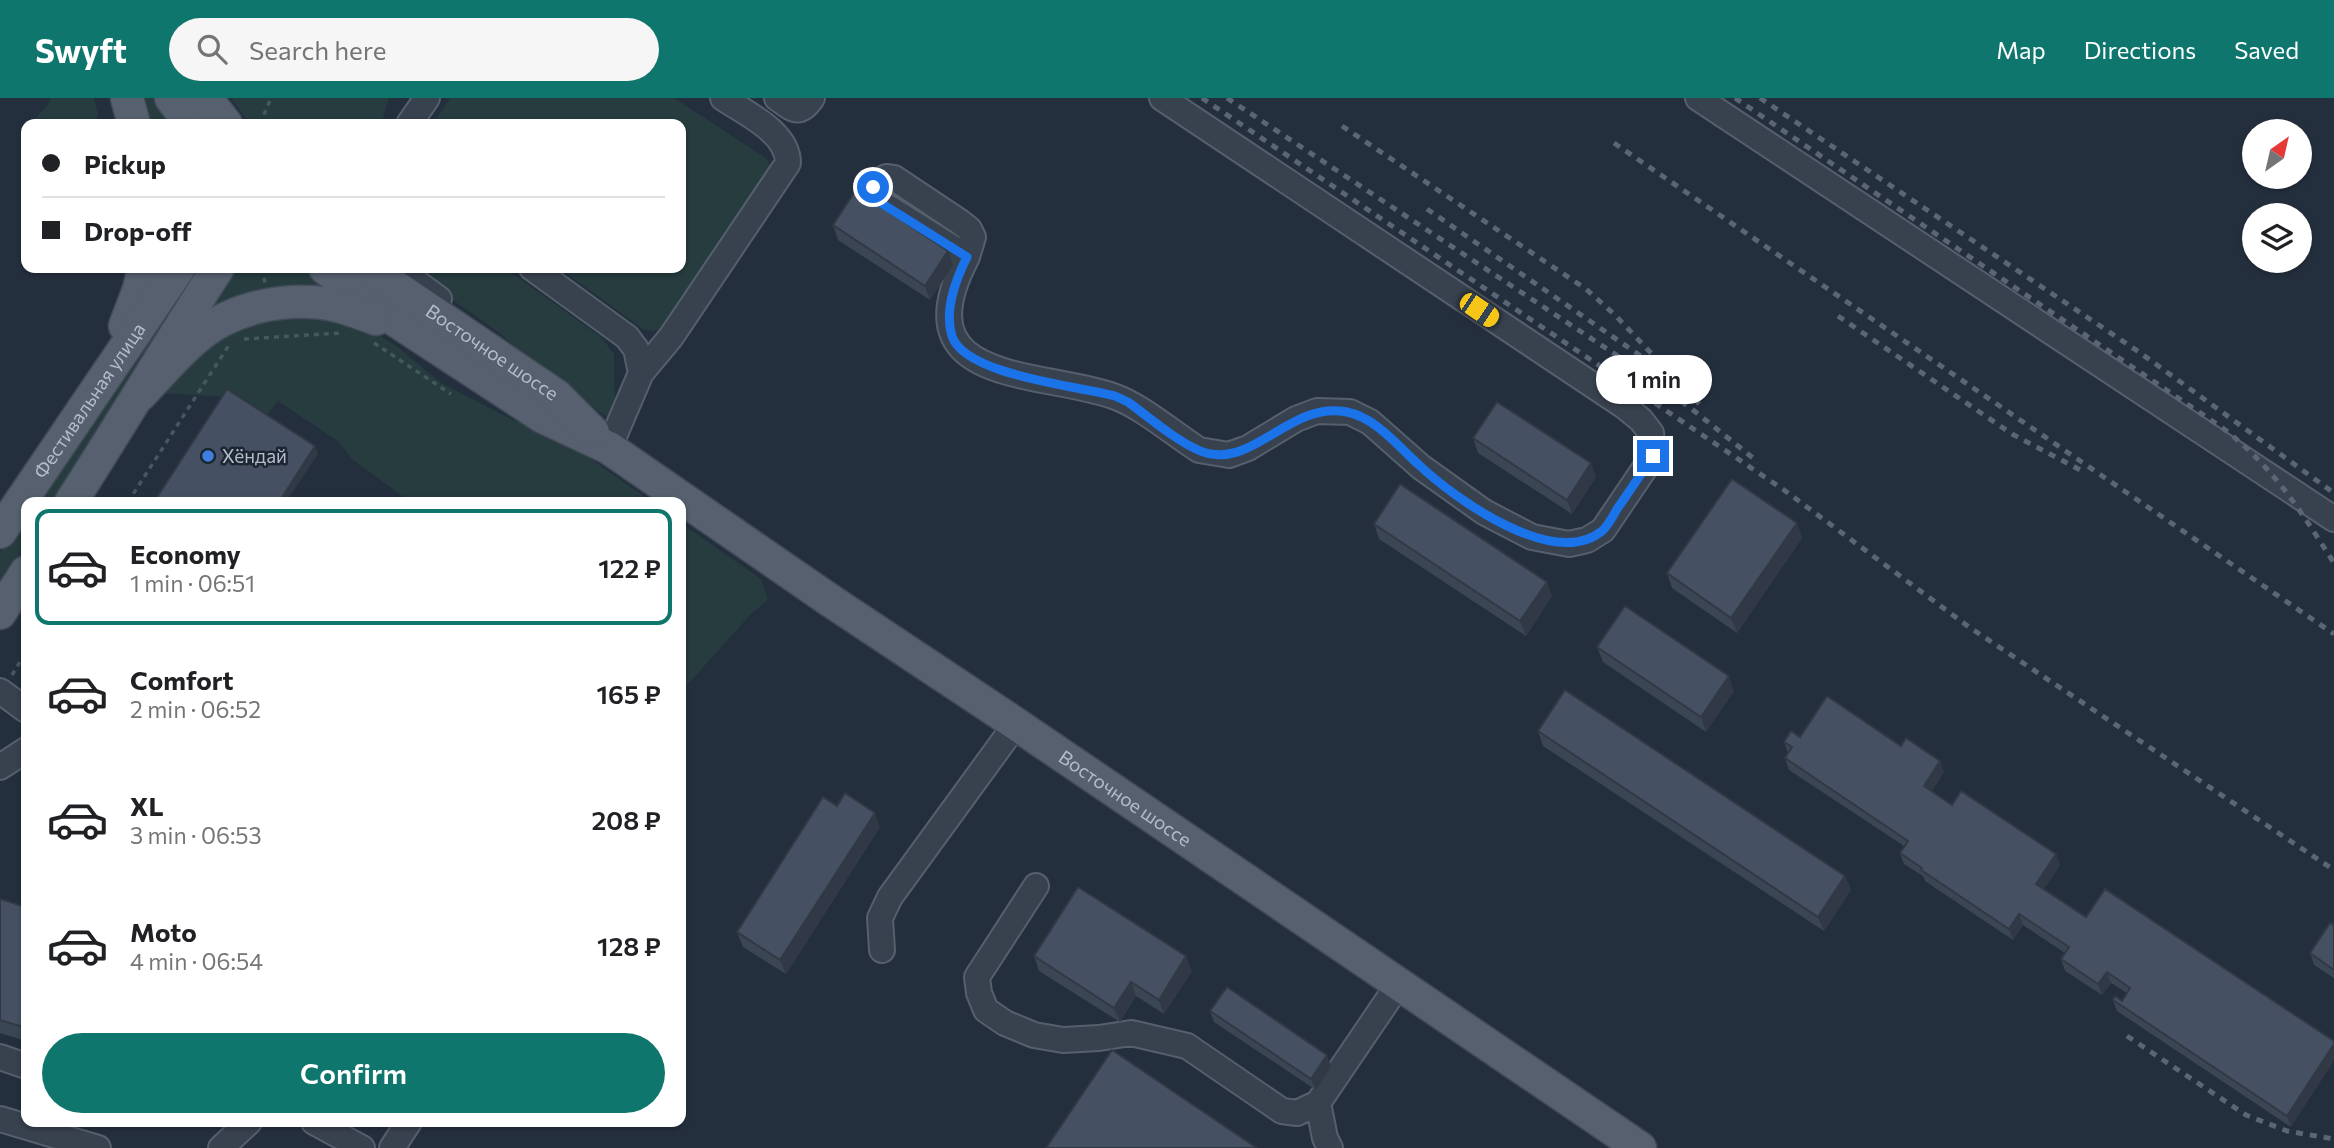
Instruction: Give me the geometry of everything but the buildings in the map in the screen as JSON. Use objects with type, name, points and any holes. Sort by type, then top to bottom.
[{"type":"main road","points":[[127,98],[133,119]]},
{"type":"main road","points":[[171,98],[208,112]]},
{"type":"main road","points":[[97,390],[125,326],[143,273]]},
{"type":"main road","name":"Фестивальная улица","points":[[24,497],[176,273]]},
{"type":"main road","points":[[139,396],[153,368],[215,273]]},
{"type":"main road","points":[[330,273],[363,299],[419,336]]},
{"type":"main road","name":"Восточное шоссе","points":[[375,273],[557,396],[609,448]]},
{"type":"main road","points":[[139,396],[200,335],[220,321],[253,308],[282,303],[329,304],[419,336]]},
{"type":"main road","name":"Восточное шоссе","points":[[419,336],[543,416],[609,448],[680,497]]},
{"type":"main road","name":"Фестивальная улица","points":[[74,497],[139,396]]},
{"type":"main road","name":"Фестивальная улица","points":[[0,532],[21,501]]},
{"type":"main road","name":"Восточное шоссе","points":[[686,501],[1640,1148]]},
{"type":"main road","points":[[0,613],[21,580]]},
{"type":"lane","points":[[412,119],[427,98]]},
{"type":"lane","points":[[609,448],[641,373],[671,337],[788,163],[788,153],[771,131],[723,98]]},
{"type":"lane","points":[[777,98],[800,110],[805,108],[812,98]]},
{"type":"lane","points":[[967,257],[951,303],[952,338],[976,359],[998,370],[1115,396],[1199,450],[1214,454],[1229,455],[1248,448],[1296,419],[1317,411],[1350,412],[1370,422],[1454,493],[1508,526],[1532,537],[1569,544],[1587,540],[1603,530],[1653,456],[1651,433],[1641,421],[1624,407],[1161,98]]},
{"type":"lane","points":[[1698,98],[2334,519]]},
{"type":"lane","points":[[208,112],[227,111],[237,119]]},
{"type":"lane","points":[[404,273],[471,322],[532,379]]},
{"type":"lane","points":[[539,273],[627,337],[636,349],[641,373]]},
{"type":"lane","points":[[0,691],[21,706]]},
{"type":"lane","points":[[882,950],[880,918],[890,897],[1016,724]]},
{"type":"lane","points":[[0,767],[21,753]]},
{"type":"lane","points":[[1036,886],[976,977],[986,1010],[1005,1023],[1034,1035],[1063,1040],[1131,1033],[1159,1038],[1193,1050],[1282,1111],[1297,1113],[1318,1103],[1398,985]]},
{"type":"lane","points":[[0,1057],[21,1064]]},
{"type":"lane","points":[[1318,1103],[1325,1138],[1331,1148]]},
{"type":"lane","points":[[0,1119],[21,1123]]},
{"type":"lane","points":[[31,1127],[69,1145],[98,1148]]},
{"type":"lane","points":[[221,1148],[244,1127]]},
{"type":"lane","points":[[323,1127],[362,1148]]},
{"type":"lane","points":[[392,1148],[406,1127]]},
{"type":"path","points":[[262,119],[271,98]]},
{"type":"path","points":[[131,497],[233,340],[343,333]]},
{"type":"path","points":[[367,339],[451,394]]},
{"type":"path","points":[[0,691],[21,660]]},
{"type":"green space","points":[[51,98],[94,98],[98,115],[96,119],[36,119]]},
{"type":"green space","points":[[140,98],[159,98],[175,119],[146,119]]},
{"type":"green space","points":[[231,98],[389,98],[383,119],[246,119]]},
{"type":"green space","points":[[450,98],[674,98],[766,158],[771,168],[668,328],[653,331],[643,329],[566,273],[686,273],[686,119],[436,119]]},
{"type":"green space","points":[[186,273],[204,273],[57,497],[36,497]]},
{"type":"green space","points":[[228,273],[314,273],[342,296],[194,324]]},
{"type":"green space","points":[[414,273],[512,273],[601,337],[614,354],[615,416],[612,420],[544,374],[501,334]]},
{"type":"green space","points":[[300,315],[340,319],[373,331],[399,348],[441,383],[513,420],[557,435],[645,497],[403,497],[351,458],[338,441],[278,401],[264,419],[229,397],[161,393],[208,343],[241,326]]},
{"type":"green space","points":[[21,520],[21,552],[0,584],[0,552]]},
{"type":"green space","points":[[686,526],[761,579],[768,600],[751,614],[686,686]]},
{"type":"railway","points":[[1202,98],[1784,490],[1969,627],[2334,870]]},
{"type":"railway","points":[[1227,98],[1639,370],[1758,462]]},
{"type":"railway","points":[[1735,98],[2224,429],[2272,475],[2298,508],[2334,563]]},
{"type":"railway","points":[[1760,98],[2139,352],[2334,493]]},
{"type":"railway","points":[[1342,126],[1586,289],[1615,315],[1704,409]]},
{"type":"railway","points":[[1614,143],[2334,634]]},
{"type":"railway","points":[[1427,209],[1651,363]]},
{"type":"railway","points":[[1838,316],[2012,434],[2086,473]]},
{"type":"railway","points":[[2127,1036],[2246,1115],[2287,1131],[2334,1139]]},
{"type":"place","name":"Хёндай","points":[[208,456]]},
{"type":"route","points":[[873,187],[873,198],[967,257],[951,303],[950,320],[952,338],[962,348],[998,370],[1115,396],[1199,450],[1229,455],[1248,448],[1296,419],[1317,411],[1350,412],[1370,422],[1421,467],[1484,512],[1532,537],[1569,544],[1587,540],[1603,530],[1653,456]]}]
